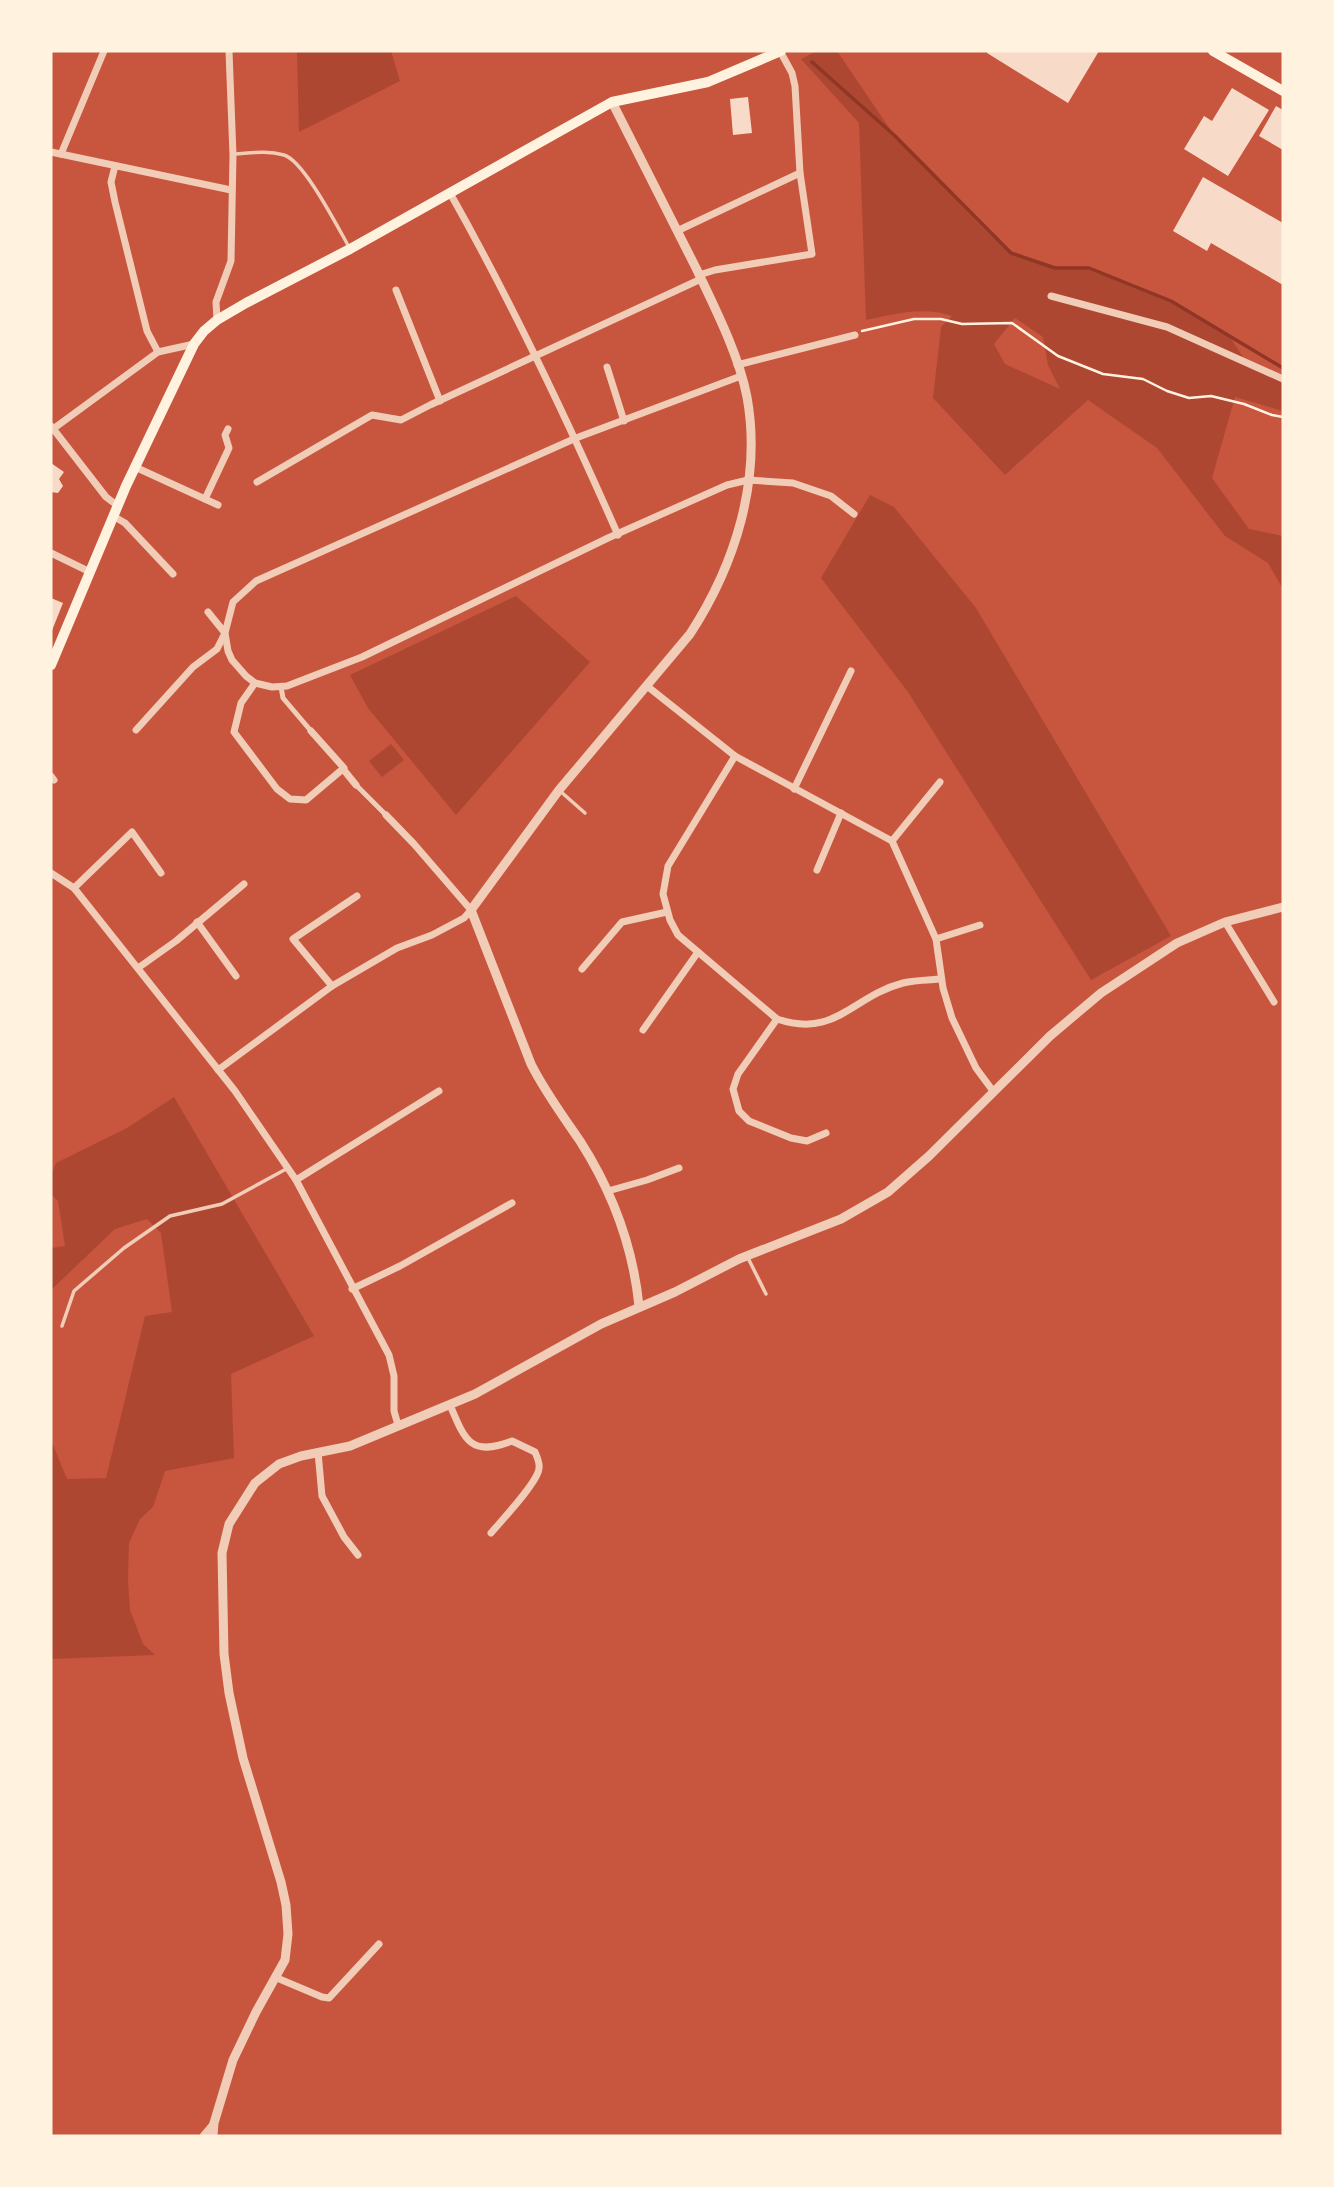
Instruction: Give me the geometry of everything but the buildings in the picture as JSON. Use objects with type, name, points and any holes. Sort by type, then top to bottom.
[{"type":"main road","points":[[51,661],[135,467],[194,344],[204,331],[218,320],[612,102],[708,82],[780,51]]},
{"type":"main road","points":[[1213,51],[1283,91]]},
{"type":"street","points":[[61,154],[104,51]]},
{"type":"street","points":[[218,320],[216,302],[231,261],[233,155],[229,51]]},
{"type":"street","points":[[257,482],[372,415],[401,420],[700,277],[812,254],[800,173],[795,86],[792,73],[780,51]]},
{"type":"street","points":[[218,1070],[332,986],[397,948],[432,935],[464,918],[559,790],[690,634],[714,593],[736,542],[748,480],[749,411],[741,376],[724,326],[612,102]]},
{"type":"street","points":[[51,152],[231,190]]},
{"type":"street","points":[[115,166],[111,182],[114,202],[147,331],[159,352]]},
{"type":"street","points":[[677,231],[800,173]]},
{"type":"street","points":[[450,193],[576,438],[618,535]]},
{"type":"street","points":[[397,290],[440,401]]},
{"type":"street","points":[[1051,296],[1167,327],[1283,379]]},
{"type":"street","points":[[737,365],[855,335]]},
{"type":"street","points":[[173,574],[125,523],[52,427],[159,352],[194,344]]},
{"type":"street","points":[[607,367],[624,421]]},
{"type":"street","points":[[136,730],[193,667],[216,649],[225,633],[233,602],[256,581],[576,438],[741,376]]},
{"type":"street","points":[[205,499],[229,448],[225,435],[228,429]]},
{"type":"street","points":[[135,467],[218,505]]},
{"type":"street","points":[[208,612],[225,633],[232,660],[255,683],[281,687],[362,657],[727,485],[748,480],[793,483],[823,492],[854,514]]},
{"type":"street","points":[[51,553],[88,571]]},
{"type":"street","points":[[794,789],[851,671]]},
{"type":"street","points":[[255,683],[241,703],[234,732],[276,789],[290,799],[306,800],[343,769]]},
{"type":"street","points":[[647,686],[735,756],[891,841],[936,939],[945,999],[958,1034],[976,1068],[993,1091]]},
{"type":"street","points":[[281,687],[283,698],[343,766],[356,785],[414,844],[471,910],[531,1064],[608,1191],[632,1257],[639,1307]]},
{"type":"street","points":[[735,756],[668,866],[663,894],[667,912],[678,935],[777,1019],[797,1025],[821,1024],[878,993],[903,983],[941,979]]},
{"type":"street","points":[[891,841],[940,782]]},
{"type":"street","points":[[817,870],[841,813]]},
{"type":"street","points":[[74,888],[132,832],[161,873]]},
{"type":"street","points":[[51,873],[74,888],[218,1070],[289,1168],[389,1355],[394,1376],[394,1411],[398,1424]]},
{"type":"street","points":[[138,968],[244,884]]},
{"type":"street","points":[[332,986],[292,939],[357,896]]},
{"type":"street","points":[[214,2136],[214,2123],[233,2060],[285,1960],[288,1934],[286,1905],[275,1859],[243,1758],[224,1654],[222,1553],[229,1524],[256,1482],[279,1464],[350,1446],[398,1424],[450,1405],[534,1363],[601,1324],[675,1292],[747,1256],[841,1219],[888,1192],[929,1156],[1050,1036],[1101,993],[1177,943],[1226,922],[1283,907]]},
{"type":"street","points":[[582,969],[622,922],[667,912]]},
{"type":"street","points":[[197,922],[236,976]]},
{"type":"street","points":[[1226,922],[1274,1002]]},
{"type":"street","points":[[936,939],[980,925]]},
{"type":"street","points":[[643,1030],[698,952]]},
{"type":"street","points":[[777,1019],[738,1074],[733,1089],[739,1111],[748,1121],[791,1139],[807,1142],[826,1133]]},
{"type":"street","points":[[296,1180],[439,1091]]},
{"type":"street","points":[[608,1191],[679,1168]]},
{"type":"street","points":[[352,1289],[411,1260],[512,1203]]},
{"type":"street","points":[[450,1405],[475,1446],[487,1450],[512,1441],[535,1452],[538,1460],[539,1469],[533,1483],[491,1533]]},
{"type":"street","points":[[318,1452],[322,1496],[344,1537],[358,1555]]},
{"type":"street","points":[[277,1978],[329,1998],[379,1944]]},
{"type":"street","points":[[203,2136],[214,2123]]},
{"type":"lane","points":[[233,155],[266,151],[286,155],[301,167],[350,248]]},
{"type":"lane","points":[[559,790],[584,813]]},
{"type":"lane","points":[[62,1326],[74,1291],[124,1248],[170,1216],[222,1204],[289,1168]]},
{"type":"lane","points":[[747,1256],[766,1294]]},
{"type":"path","points":[[855,335],[914,319],[941,318],[962,324],[1012,323],[1058,356],[1102,374],[1143,379],[1188,398],[1212,396],[1283,417]]},
{"type":"shaded area","points":[[297,51],[391,51],[400,81],[299,132]]},
{"type":"shaded area","points":[[817,51],[837,51],[894,135],[983,228],[1011,253],[1055,268],[1089,268],[1171,301],[1230,337],[1243,357],[1283,379],[1283,411],[1235,397],[1212,478],[1249,529],[1283,536],[1283,589],[1268,563],[1225,536],[1157,448],[1088,400],[1005,475],[933,398],[941,327],[952,316],[920,311],[866,320],[859,123],[801,59]],"holes":[[[1015,318],[1043,337],[1048,365],[1060,389],[1005,364],[994,344]]]},
{"type":"shaded area","points":[[870,495],[894,507],[976,608],[1171,936],[1091,980],[908,692],[821,578]]},
{"type":"shaded area","points":[[516,596],[590,662],[456,815],[368,708],[350,675]]},
{"type":"shaded area","points":[[391,744],[404,760],[382,777],[369,761]]},
{"type":"shaded area","points":[[174,1097],[314,1336],[231,1374],[234,1458],[165,1471],[153,1507],[140,1519],[129,1543],[130,1610],[143,1644],[155,1655],[51,1659],[51,1440],[67,1479],[106,1478],[145,1316],[172,1312],[161,1233],[147,1219],[115,1229],[51,1290],[51,1248],[65,1246],[58,1201],[51,1194],[51,1175],[56,1163],[127,1128]]},
{"type":"waterway","points":[[812,62],[894,135],[1011,253],[1055,268],[1089,268],[1171,301],[1283,368]]}]
